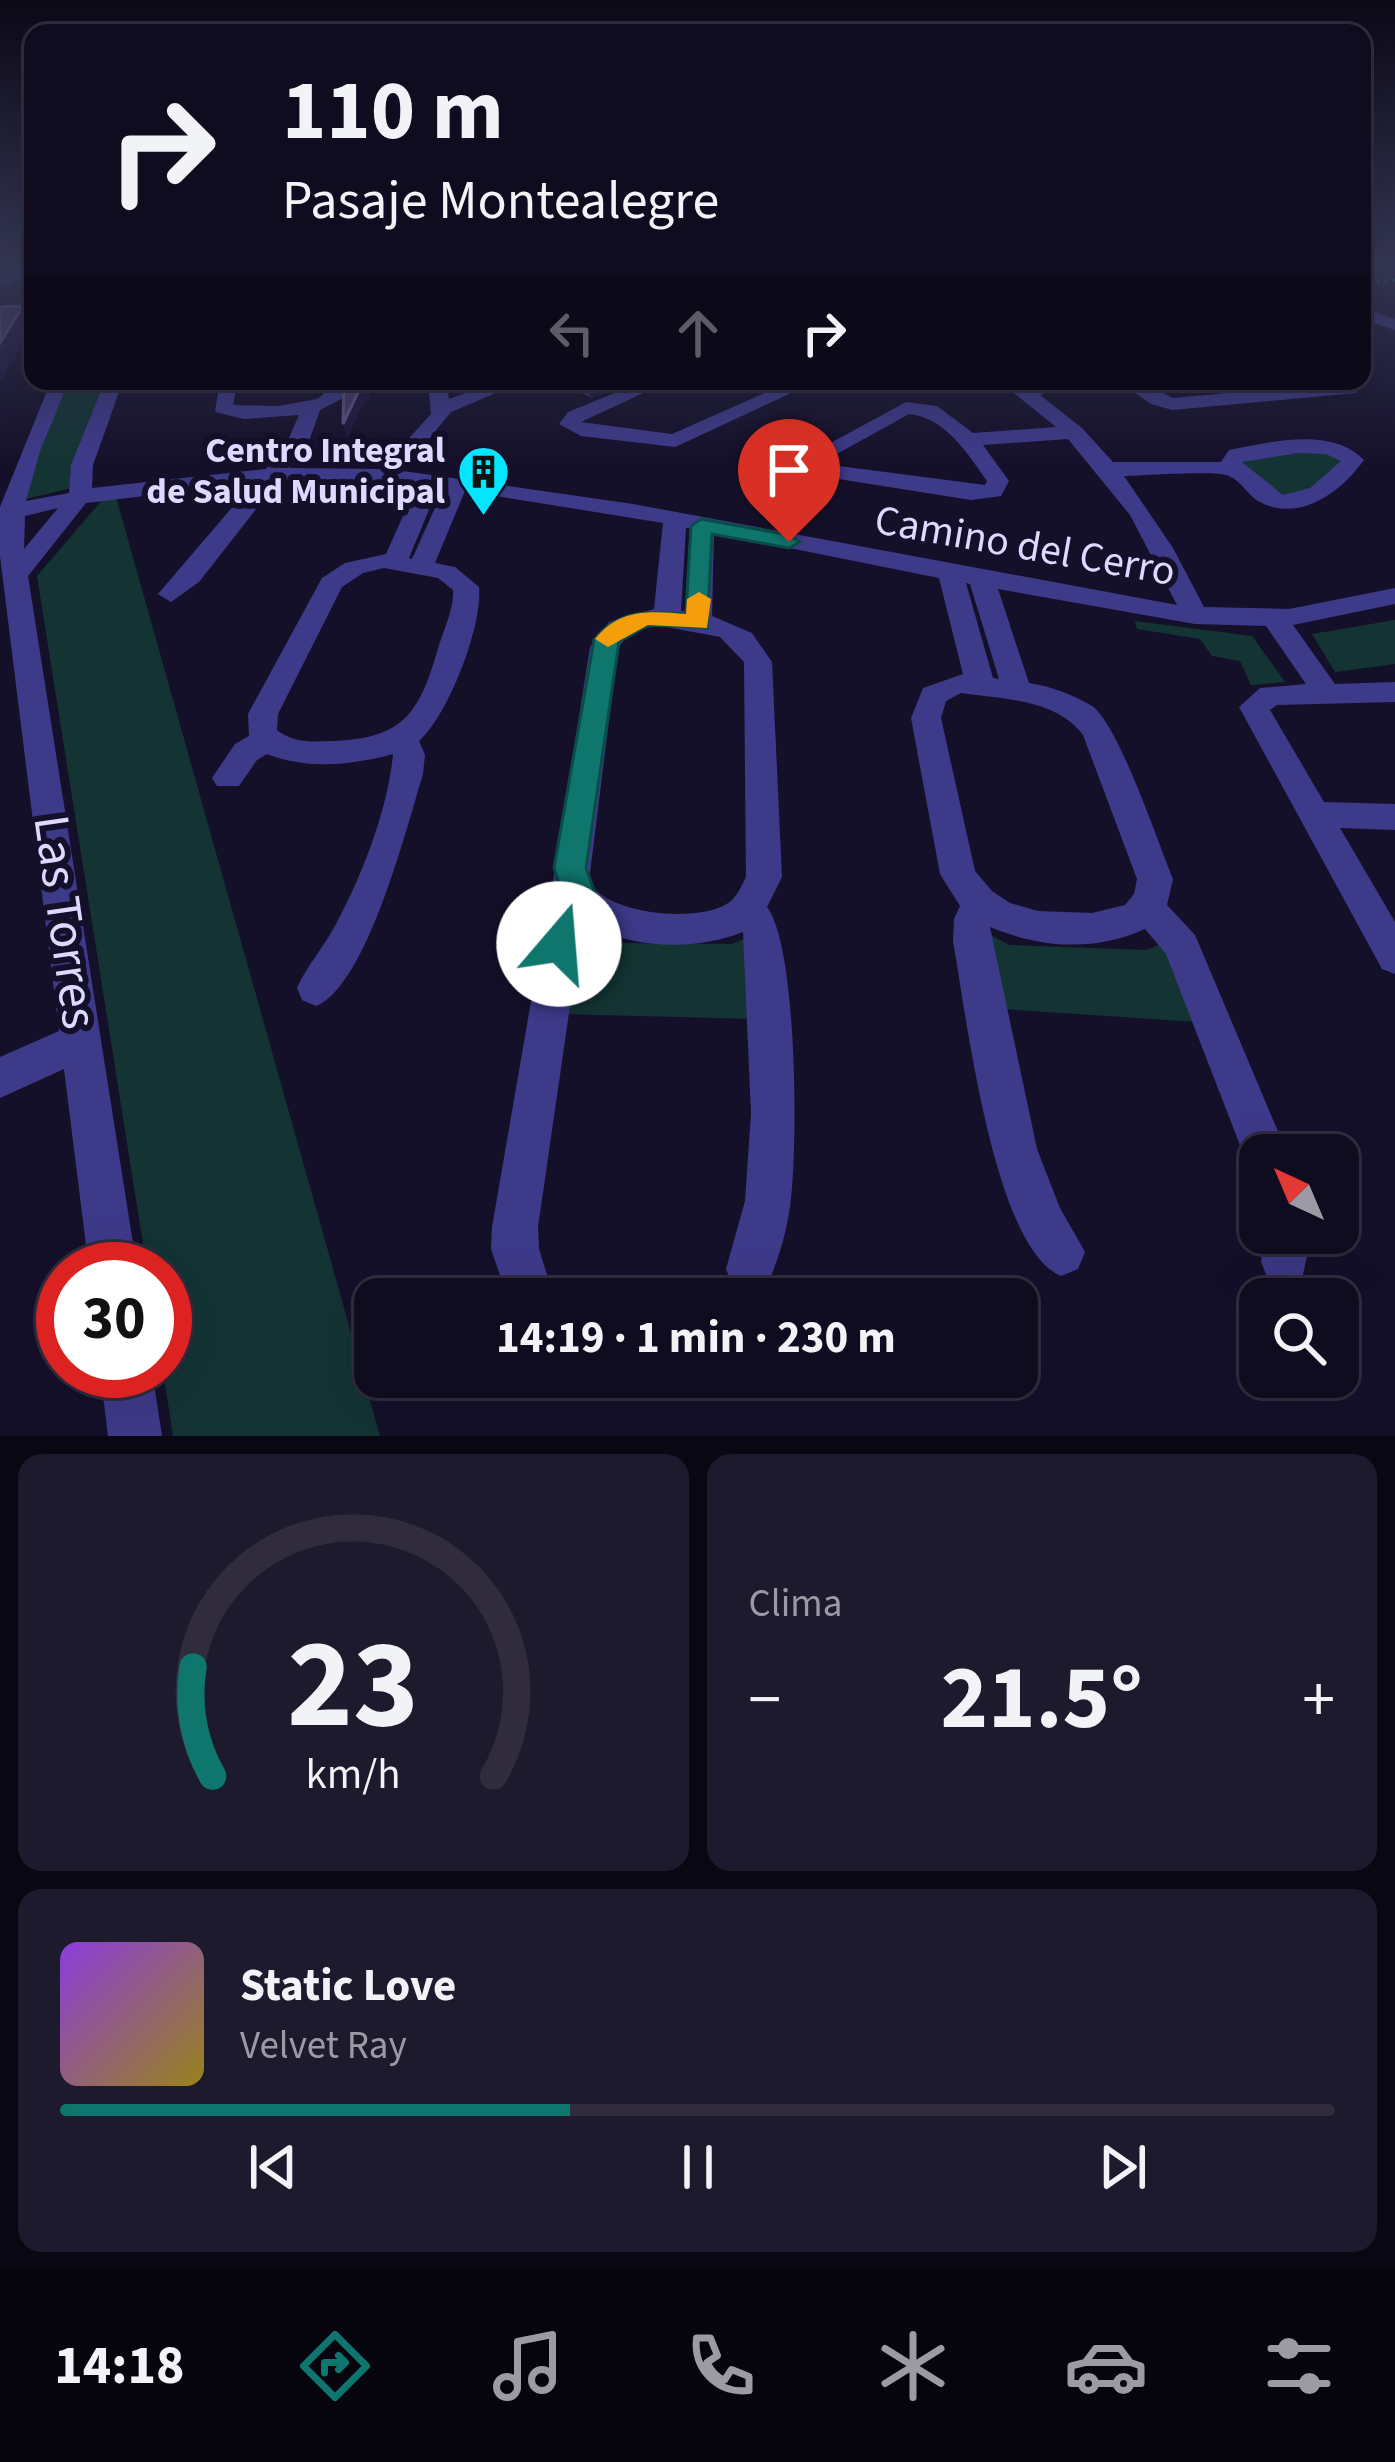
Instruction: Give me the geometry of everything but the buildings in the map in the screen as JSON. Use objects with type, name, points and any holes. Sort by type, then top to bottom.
[{"type":"street","name":"Las Torres","points":[[57,390],[16,473],[3,513],[16,575],[108,1242]]},
{"type":"street","points":[[16,575],[80,496],[82,465],[111,390]]},
{"type":"street","points":[[227,390],[222,408],[226,412],[310,408],[333,398],[333,390]]},
{"type":"street","points":[[439,390],[443,409]]},
{"type":"street","points":[[408,563],[408,478],[425,438],[443,409],[492,390]]},
{"type":"street","points":[[638,390],[575,416],[569,424],[581,430],[675,442],[788,390]]},
{"type":"street","points":[[1028,390],[1113,474],[1173,566],[1196,616]]},
{"type":"street","points":[[1145,390],[1172,404],[1323,390]]},
{"type":"street","points":[[968,440],[998,481],[993,491],[971,494],[834,472],[814,458],[906,407],[930,410],[968,440],[1070,428]]},
{"type":"street","points":[[172,594],[194,574],[239,511],[300,452],[310,408]]},
{"type":"street","points":[[1342,451],[1363,438]]},
{"type":"street","points":[[1320,447],[1342,451],[1353,460],[1346,471],[1296,502],[1267,496],[1235,469],[1232,459],[1237,455],[1320,447]]},
{"type":"street","points":[[1113,474],[1235,469]]},
{"type":"street","name":"Camino del Cerro","points":[[3,513],[80,496],[272,475],[408,478],[688,523],[1196,616],[1263,618],[1353,609],[1395,596]]},
{"type":"street","points":[[408,563],[457,484]]},
{"type":"street","points":[[682,620],[688,523]]},
{"type":"street","points":[[1156,545],[1152,562],[1164,612]]},
{"type":"street","points":[[408,563],[459,578],[468,592],[428,717],[404,741],[361,754],[293,752],[267,740],[262,732],[263,714],[331,583],[363,564],[408,563]]},
{"type":"street","points":[[950,572],[980,683]]},
{"type":"street","points":[[981,578],[1016,689]]},
{"type":"street","points":[[1263,618],[1314,695]]},
{"type":"street","points":[[682,620],[742,637],[758,662],[764,877],[748,909],[728,922],[702,928],[622,925],[583,904],[570,868],[604,647],[612,633],[628,623],[682,620]]},
{"type":"street","points":[[980,683],[1064,702],[1084,715],[1097,732],[1155,879],[1148,911],[1130,923],[1103,928],[1027,924],[980,902],[958,874],[925,709],[940,689],[980,683]]},
{"type":"street","points":[[1395,692],[1270,695],[1256,702],[1257,719],[1395,957]]},
{"type":"street","points":[[228,778],[240,758],[267,740]]},
{"type":"street","points":[[316,988],[339,958],[360,917],[407,773],[410,754],[404,741]]},
{"type":"street","points":[[1311,814],[1395,817]]},
{"type":"street","points":[[980,902],[972,919],[972,940],[1024,1180],[1040,1223],[1061,1252]]},
{"type":"street","points":[[524,1278],[515,1249],[518,1201],[562,932],[583,904]]},
{"type":"street","points":[[748,909],[760,926],[765,949],[771,1195],[765,1235],[750,1269]]},
{"type":"street","points":[[1148,911],[1169,927],[1182,946],[1258,1134]]},
{"type":"street","points":[[0,1078],[81,1041]]},
{"type":"street","points":[[130,1398],[135,1436]]},
{"type":"green space","points":[[66,390],[102,390],[70,473],[71,488],[26,499],[34,457]]},
{"type":"green space","points":[[1338,453],[1343,463],[1306,491],[1282,499],[1239,465],[1247,458]]},
{"type":"green space","points":[[116,497],[354,1344],[354,1398],[369,1398],[380,1436],[173,1436],[167,1398],[192,1398],[192,1242],[143,1242],[37,576],[103,499]]},
{"type":"green space","points":[[1395,620],[1395,664],[1335,672],[1312,634]]},
{"type":"green space","points":[[1135,621],[1252,636],[1285,682],[1251,685],[1240,661],[1212,656],[1200,639],[1137,629]]},
{"type":"green space","points":[[987,933],[1009,945],[1146,950],[1164,943],[1197,1022],[1002,1009]]},
{"type":"green space","points":[[573,936],[611,943],[732,944],[749,937],[754,1019],[562,1014]]},
{"type":"slow traffic","points":[[608,639],[628,623],[646,618],[698,622],[699,599]]},
{"type":"place","name":"Centro Integral de Salud Municipal","points":[[484,517]]},
{"type":"route","points":[[559,944],[567,921],[583,904],[575,894],[570,868],[607,640],[619,628],[646,618],[698,622],[701,526],[789,542]]}]
